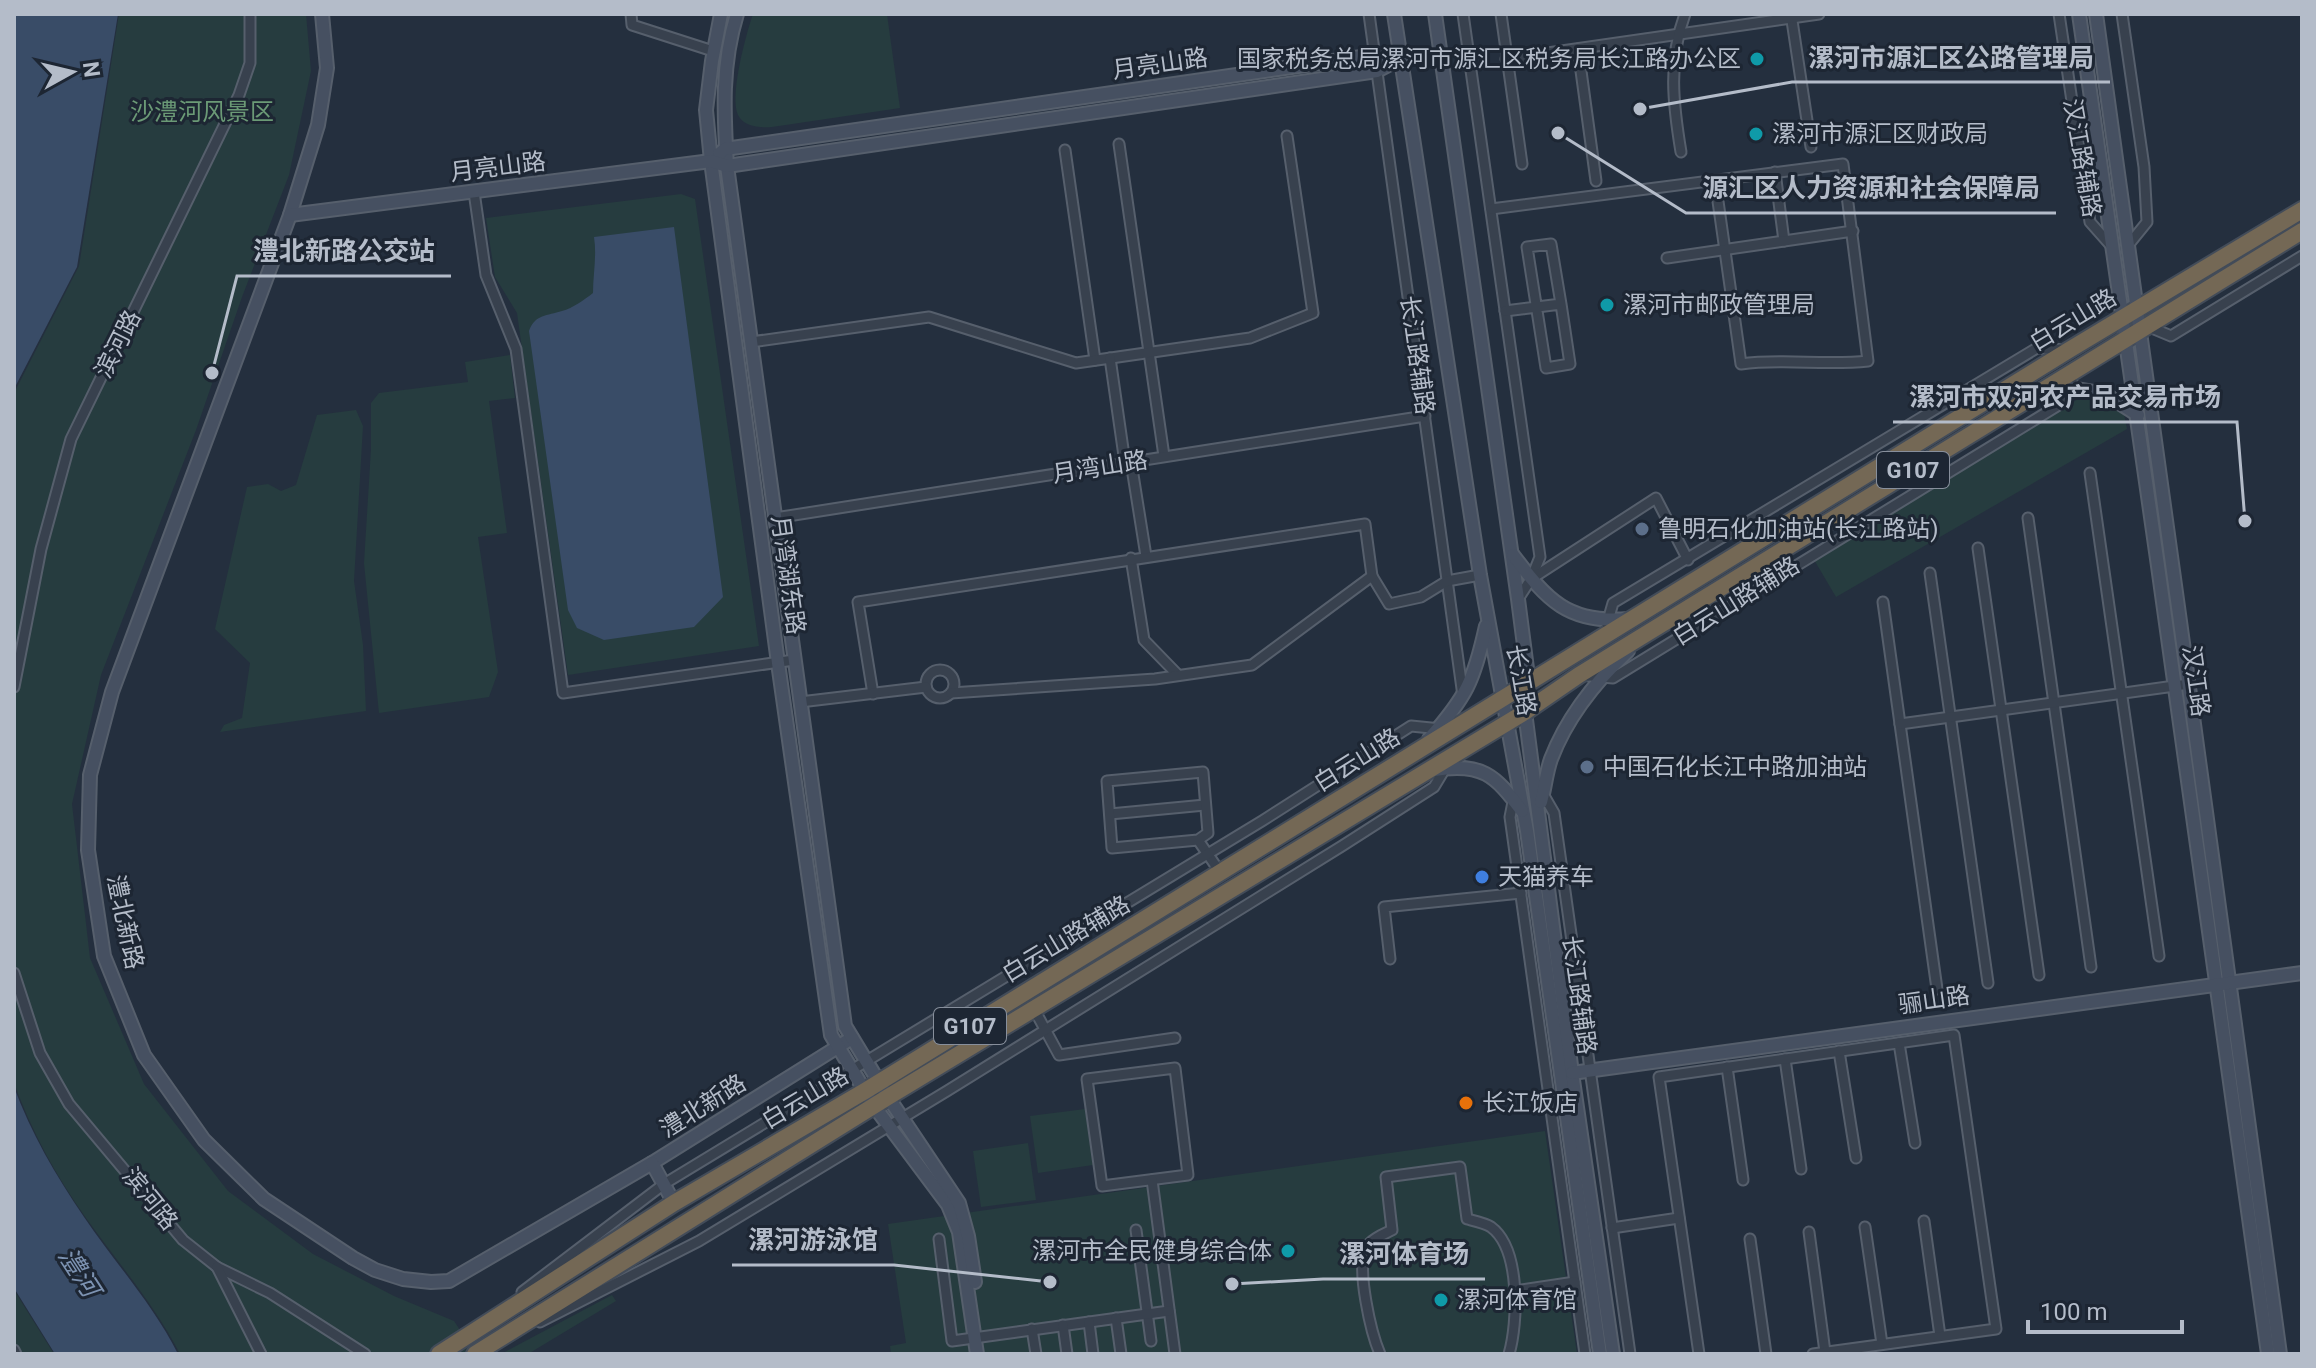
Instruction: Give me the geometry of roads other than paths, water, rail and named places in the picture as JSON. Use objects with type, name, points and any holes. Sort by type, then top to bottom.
[{"type":"highway","name":"白云山路","points":[[439,1354],[674,1203],[872,1086],[1421,749],[1445,730],[1502,701],[1605,629],[1632,619],[2302,210]]},
{"type":"highway","name":"白云山路","points":[[476,1354],[881,1102],[1525,712],[1579,675],[2302,231]]},
{"type":"street","name":"滨河路","points":[[14,687],[41,549],[71,439],[239,95],[250,63],[250,14]]},
{"type":"street","name":"澧北新路","points":[[322,14],[327,68],[318,125],[290,215],[112,692],[90,775],[88,850],[104,956],[144,1055],[204,1140],[264,1199],[375,1270],[403,1279],[449,1281],[652,1163],[852,1038]]},
{"type":"street","points":[[631,14],[632,25],[713,51]]},
{"type":"street","name":"月湾湖东路","points":[[721,14],[706,110],[778,663],[831,1035],[853,1071],[872,1086]]},
{"type":"street","name":"月湾湖东路","points":[[737,14],[730,35],[724,81],[722,110],[725,149],[845,1026],[867,1062],[872,1086],[881,1102],[888,1126],[948,1205],[959,1232],[978,1337]]},
{"type":"street","name":"长江路辅路","points":[[1369,14],[1463,697]]},
{"type":"street","name":"长江路","points":[[1394,14],[1480,575],[1523,813],[1600,1354]]},
{"type":"street","name":"长江路","points":[[1435,14],[1518,599],[1529,684],[1525,712],[1537,812],[1613,1354]]},
{"type":"street","points":[[1463,14],[1540,557],[1518,599]]},
{"type":"street","points":[[1501,14],[1522,164]]},
{"type":"street","points":[[1681,152],[1672,82],[1678,34],[1685,14]]},
{"type":"street","points":[[1506,59],[1819,14]]},
{"type":"street","name":"汉江路辅路","points":[[2059,14],[2090,222],[2113,248]]},
{"type":"street","name":"汉江路","points":[[2079,14],[2113,248],[2138,331],[2189,684],[2220,983],[2268,1354]]},
{"type":"street","name":"汉江路","points":[[2096,14],[2130,243],[2131,314]]},
{"type":"street","name":"汉江路辅路","points":[[2122,14],[2144,167],[2147,222],[2130,243]]},
{"type":"street","points":[[1791,16],[1811,147]]},
{"type":"street","points":[[1578,49],[1596,181]]},
{"type":"street","name":"月亮山路","points":[[725,149],[1375,55],[1400,59]]},
{"type":"street","name":"月亮山路","points":[[290,215],[711,161],[727,166],[1377,71],[1400,59]]},
{"type":"street","points":[[751,342],[929,317],[1076,363],[1250,338],[1313,313],[1287,136]]},
{"type":"street","points":[[1119,144],[1164,456]]},
{"type":"street","points":[[711,161],[725,149]]},
{"type":"street","points":[[1065,150],[1095,360]]},
{"type":"street","points":[[1491,209],[1775,172],[1843,164],[1868,361],[1834,365],[1762,361],[1741,364],[1715,180]]},
{"type":"street","points":[[1775,172],[1784,241]]},
{"type":"street","points":[[474,192],[486,275],[516,349],[563,693],[794,660]]},
{"type":"street","points":[[1667,258],[1853,231]]},
{"type":"street","points":[[1551,244],[1561,304],[1570,364],[1546,368],[1527,247],[1551,244]]},
{"type":"street","points":[[2138,331],[2171,336],[2302,256]]},
{"type":"street","points":[[1505,311],[1561,304]]},
{"type":"street","name":"汉江路","points":[[2138,331],[2138,415],[2174,685],[2280,1354]]},
{"type":"street","points":[[1510,552],[1561,609],[1605,629],[1613,603],[2037,348],[2069,350]]},
{"type":"street","points":[[1110,358],[1146,556]]},
{"type":"street","points":[[2071,387],[2075,370]]},
{"type":"street","points":[[2052,385],[2105,394],[2138,415]]},
{"type":"street","name":"白云山路辅路","points":[[1579,675],[1613,678],[2067,400],[2071,387]]},
{"type":"street","name":"月湾山路","points":[[775,518],[1425,416]]},
{"type":"street","points":[[2090,473],[2159,956]]},
{"type":"street","points":[[1531,579],[1656,498],[1688,560]]},
{"type":"street","points":[[2028,518],[2091,967]]},
{"type":"street","points":[[873,694],[858,602],[1365,524],[1372,576],[1389,604],[1421,597],[1447,581],[1480,575]]},
{"type":"street","points":[[1978,548],[2039,975]]},
{"type":"street","points":[[1131,558],[1144,640],[1178,675]]},
{"type":"street","points":[[1930,573],[1988,983]]},
{"type":"street","points":[[926,687],[935,698],[944,698],[951,693],[1178,675],[1252,665],[1372,576]]},
{"type":"street","points":[[1883,602],[1937,989]]},
{"type":"street","points":[[1445,730],[1477,666],[1488,619]]},
{"type":"street","points":[[1537,812],[1551,759],[1562,735],[1599,678],[1642,638]]},
{"type":"street","points":[[926,687],[930,674],[943,671],[953,679],[951,693]]},
{"type":"street","points":[[1900,724],[2189,684]]},
{"type":"street","points":[[800,702],[926,687]]},
{"type":"street","points":[[1502,701],[1525,712]]},
{"type":"street","name":"白云山路辅路","points":[[455,1344],[664,1184],[1208,854],[1411,726],[1445,730]]},
{"type":"street","points":[[476,1354],[699,1241],[888,1126],[1434,787],[1457,751]]},
{"type":"street","points":[[1427,772],[1468,768],[1485,773],[1502,784],[1523,813]]},
{"type":"street","points":[[1203,772],[1205,805],[1208,833],[1198,840],[1112,848],[1107,781],[1203,772]]},
{"type":"street","name":"长江路辅路","points":[[1535,783],[1554,813],[1630,1354]]},
{"type":"street","name":"长江路辅路","points":[[1518,786],[1510,817],[1585,1354]]},
{"type":"street","points":[[1110,814],[1205,805]]},
{"type":"street","points":[[1198,840],[1220,872]]},
{"type":"street","points":[[1390,959],[1384,907],[1521,893]]},
{"type":"street","name":"滨河路","points":[[14,973],[40,1053],[69,1104],[183,1240],[217,1267],[270,1293],[365,1354]]},
{"type":"street","name":"骊山路","points":[[1572,1073],[2302,973]]},
{"type":"street","points":[[1034,1009],[1059,1055],[1175,1038]]},
{"type":"street","points":[[1699,1354],[1659,1077],[1954,1035],[1996,1329],[1813,1354]]},
{"type":"street","points":[[1899,1043],[1915,1143]]},
{"type":"street","points":[[1839,1051],[1856,1158]]},
{"type":"street","points":[[1785,1059],[1801,1169]]},
{"type":"street","points":[[1727,1067],[1743,1180]]},
{"type":"street","points":[[1175,1068],[1188,1175],[1152,1180],[1102,1186],[1087,1079],[1175,1068]]},
{"type":"street","name":"月湾湖东路","points":[[881,1102],[901,1118],[959,1203],[968,1236],[978,1337]]},
{"type":"street","points":[[652,1163],[674,1203]]},
{"type":"street","points":[[1380,1354],[1373,1337],[1363,1279],[1366,1248],[1392,1230],[1386,1177],[1460,1167],[1467,1219],[1489,1226],[1500,1236],[1509,1257],[1517,1315],[1509,1354]]},
{"type":"street","points":[[1152,1180],[1175,1354]]},
{"type":"street","points":[[1612,1228],[1679,1218]]},
{"type":"street","points":[[1924,1221],[1940,1336]]},
{"type":"street","points":[[1865,1227],[1882,1344]]},
{"type":"street","points":[[1136,1230],[1151,1341]]},
{"type":"street","points":[[1809,1232],[1825,1352]]},
{"type":"street","points":[[939,1239],[952,1341],[1169,1311]]},
{"type":"street","points":[[1750,1239],[1766,1354]]},
{"type":"street","points":[[217,1267],[261,1354]]},
{"type":"street","points":[[1514,1291],[1575,1282]]},
{"type":"street","points":[[1116,1318],[1121,1354]]},
{"type":"street","points":[[1089,1322],[1093,1354]]},
{"type":"street","points":[[1063,1325],[1067,1354]]},
{"type":"street","points":[[1032,1329],[1036,1354]]},
{"type":"street","points":[[977,1354],[978,1337]]},
{"type":"street","points":[[978,1337],[985,1354]]},
{"type":"water","points":[[14,14],[118,14],[77,267],[14,389]]},
{"type":"water","points":[[674,227],[723,597],[694,627],[604,640],[577,628],[568,610],[529,331],[542,316],[570,308],[593,293],[594,237]]},
{"type":"water","name":"澧河","points":[[14,1087],[36,1138],[64,1186],[157,1318],[178,1354],[55,1354],[14,1288]]},
{"type":"place","name":"国家税务总局漯河市源汇区税务局长江路办公区","points":[[1757,59]]},
{"type":"place","name":"漯河市源汇区公路管理局","points":[[1640,109]]},
{"type":"place","name":"源汇区人力资源和社会保障局","points":[[1558,133]]},
{"type":"place","name":"漯河市源汇区财政局","points":[[1756,134]]},
{"type":"place","name":"漯河市邮政管理局","points":[[1607,305]]},
{"type":"place","name":"澧北新路公交站","points":[[212,373]]},
{"type":"place","name":"漯河市双河农产品交易市场","points":[[2245,521]]},
{"type":"place","name":"鲁明石化加油站(长江路站)","points":[[1642,529]]},
{"type":"place","name":"中国石化长江中路加油站","points":[[1587,767]]},
{"type":"place","name":"天猫养车","points":[[1482,877]]},
{"type":"place","name":"长江饭店","points":[[1466,1103]]},
{"type":"place","name":"漯河市全民健身综合体","points":[[1288,1251]]},
{"type":"place","name":"漯河游泳馆","points":[[1050,1282]]},
{"type":"place","name":"漯河体育场","points":[[1232,1284]]},
{"type":"place","name":"漯河体育馆","points":[[1441,1300]]},
{"type":"park label","name":"沙澧河风景区","points":[[202,112]]}]
